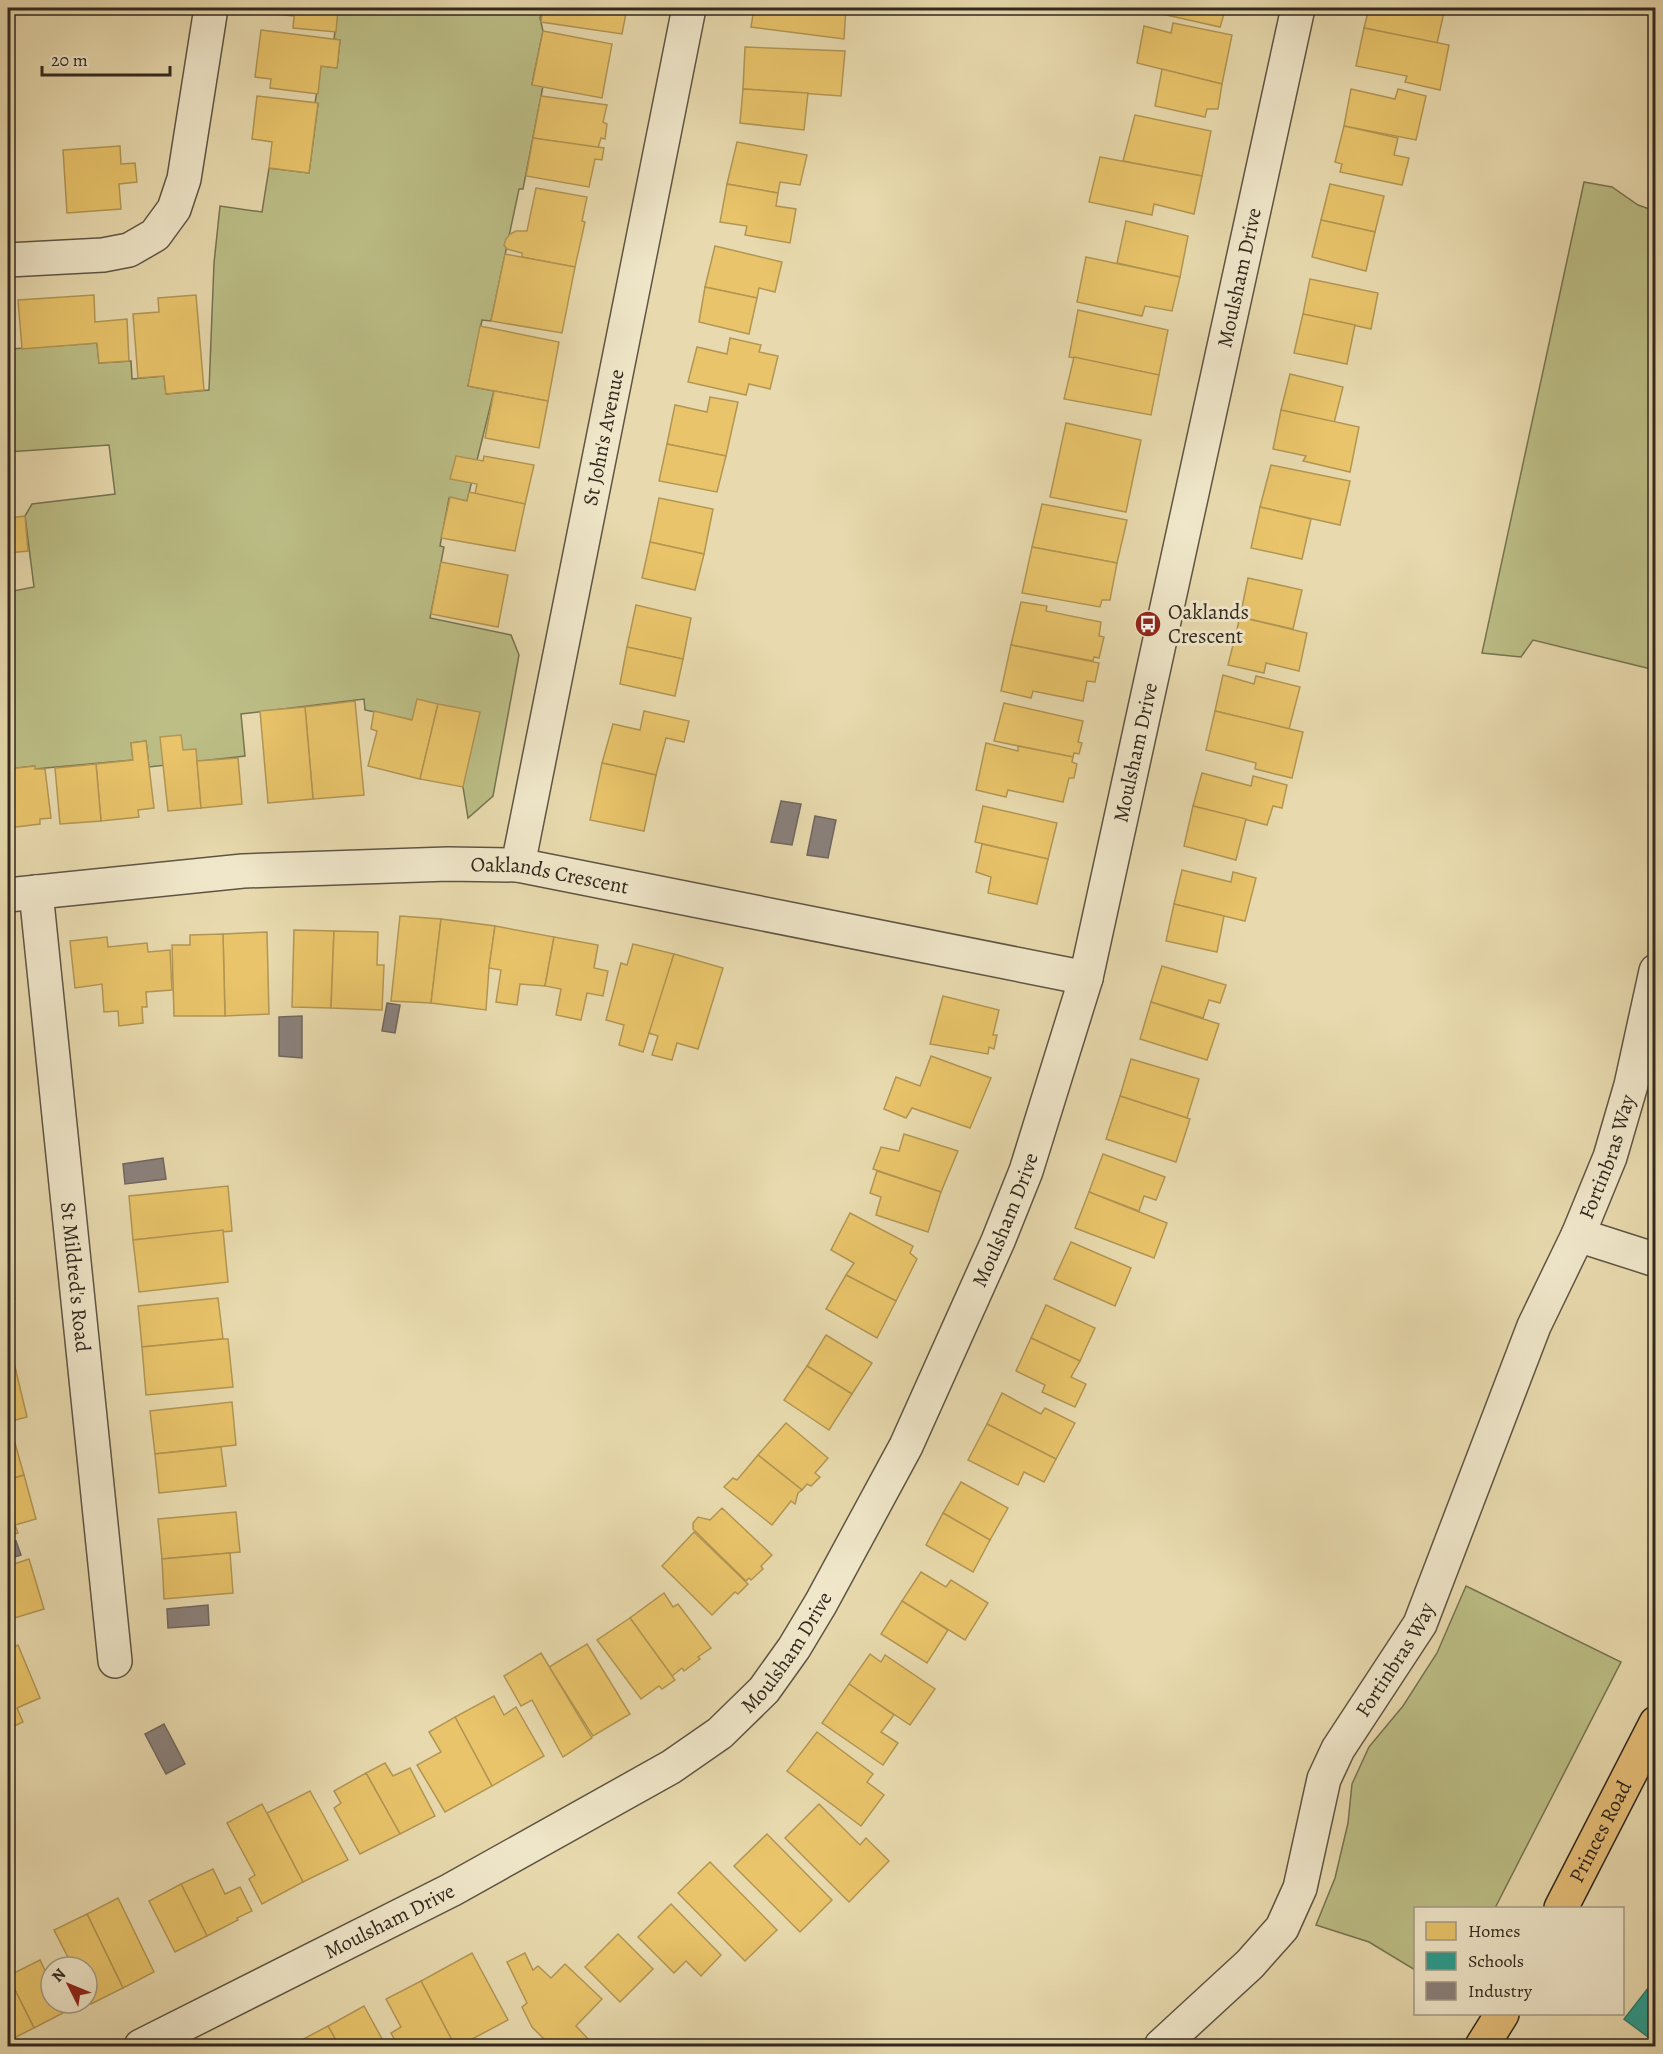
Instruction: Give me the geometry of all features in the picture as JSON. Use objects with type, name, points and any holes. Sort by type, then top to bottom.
[{"type":"main road","name":"Princes Road","points":[[1562,1907],[1656,1722]]},
{"type":"main road","points":[[1482,2046],[1501,2015]]},
{"type":"street","points":[[8,260],[103,255],[129,250],[155,235],[174,209],[184,179],[211,8]]},
{"type":"street","name":"St John's Avenue","points":[[518,866],[689,8]]},
{"type":"street","name":"Moulsham Drive","points":[[141,2046],[451,1890],[671,1767],[720,1732],[764,1690],[794,1648],[821,1603],[906,1446],[998,1241],[1026,1171],[1086,978],[1298,8]]},
{"type":"street","name":"Oaklands Crescent","points":[[22,894],[243,871],[448,864],[518,866],[1086,978]]},
{"type":"street","name":"St Mildred's Road","points":[[22,894],[115,1661]]},
{"type":"street","name":"Fortinbras Way","points":[[1161,2046],[1250,1965],[1282,1928],[1300,1888],[1324,1779],[1338,1749],[1420,1624],[1534,1326],[1578,1235],[1610,1157],[1631,1085],[1656,971]]},
{"type":"street","name":"Fortinbras Way","points":[[1578,1235],[1656,1260]]},
{"type":"green space","points":[[338,8],[543,8],[540,18],[543,31],[532,84],[543,86],[523,189],[519,189],[491,321],[482,320],[468,386],[494,391],[467,501],[449,498],[440,546],[444,547],[430,618],[511,635],[519,655],[493,796],[468,818],[463,787],[412,720],[365,710],[364,699],[241,714],[245,756],[149,767],[146,741],[131,743],[133,760],[35,769],[34,766],[8,769],[8,592],[34,587],[25,516],[32,504],[115,494],[109,445],[8,452],[8,326],[10,349],[97,343],[99,363],[131,361],[132,379],[164,376],[166,394],[209,390],[214,263],[220,206],[262,212],[269,168],[309,173],[318,104],[315,103],[321,66],[337,68],[340,40],[334,39]]},
{"type":"green space","points":[[1584,182],[1612,187],[1638,205],[1655,211],[1655,670],[1533,640],[1521,657],[1482,653]]},
{"type":"green space","points":[[1466,1586],[1621,1662],[1496,1907],[1414,1907],[1414,1969],[1369,1942],[1316,1925],[1335,1878],[1348,1823],[1352,1784],[1369,1747],[1403,1706],[1437,1653]]},
{"type":"building: Homes","points":[[275,8],[338,8],[336,32],[293,28],[294,16],[274,14]]},
{"type":"building: Homes","points":[[543,8],[627,8],[622,34],[541,22]]},
{"type":"building: Homes","points":[[754,8],[846,8],[844,39],[751,27]]},
{"type":"building: Homes","points":[[1155,8],[1232,8],[1230,15],[1224,14],[1220,27],[1153,12]]},
{"type":"building: Homes","points":[[1369,8],[1445,8],[1437,43],[1364,28]]},
{"type":"building: Homes","points":[[1173,23],[1232,35],[1222,84],[1137,63],[1144,26],[1171,33]]},
{"type":"building: Homes","points":[[1364,28],[1449,45],[1440,90],[1405,82],[1407,76],[1356,66]]},
{"type":"building: Homes","points":[[261,30],[340,40],[337,68],[321,66],[318,94],[270,88],[271,79],[255,77]]},
{"type":"building: Homes","points":[[543,31],[612,44],[602,98],[532,85]]},
{"type":"building: Homes","points":[[745,47],[845,51],[841,96],[743,89]]},
{"type":"building: Homes","points":[[1162,69],[1222,84],[1218,109],[1207,109],[1205,117],[1155,106]]},
{"type":"building: Homes","points":[[743,89],[808,93],[804,130],[740,123]]},
{"type":"building: Homes","points":[[1351,89],[1395,99],[1398,89],[1426,96],[1416,140],[1344,126]]},
{"type":"building: Homes","points":[[257,96],[318,103],[309,173],[269,168],[272,142],[252,139]]},
{"type":"building: Homes","points":[[541,96],[607,105],[603,122],[607,124],[605,139],[601,138],[598,148],[533,138]]},
{"type":"building: Homes","points":[[1135,115],[1211,131],[1202,176],[1123,161]]},
{"type":"building: Homes","points":[[1344,126],[1398,138],[1394,155],[1409,158],[1402,185],[1340,172],[1342,164],[1335,162]]},
{"type":"building: Homes","points":[[533,138],[604,148],[602,160],[595,159],[589,187],[526,176]]},
{"type":"building: Homes","points":[[737,142],[807,155],[800,185],[780,182],[778,193],[727,184]]},
{"type":"building: Homes","points":[[120,146],[121,164],[135,163],[137,182],[119,184],[121,209],[67,213],[63,150]]},
{"type":"building: Homes","points":[[1100,157],[1202,176],[1194,214],[1154,204],[1152,215],[1089,202]]},
{"type":"building: Homes","points":[[727,184],[778,193],[776,206],[796,209],[790,243],[745,235],[747,226],[720,222]]},
{"type":"building: Homes","points":[[1330,184],[1384,196],[1375,232],[1321,220]]},
{"type":"building: Homes","points":[[536,188],[587,197],[582,221],[585,222],[575,267],[522,257],[522,253],[507,249],[504,245],[510,234],[516,231],[527,231]]},
{"type":"building: Homes","points":[[1321,220],[1375,232],[1366,271],[1312,257]]},
{"type":"building: Homes","points":[[1126,221],[1188,236],[1180,277],[1117,263]]},
{"type":"building: Homes","points":[[715,246],[782,262],[775,292],[759,288],[757,298],[705,287]]},
{"type":"building: Homes","points":[[505,254],[575,267],[562,333],[491,321]]},
{"type":"building: Homes","points":[[1086,257],[1180,277],[1172,311],[1145,306],[1142,316],[1077,302]]},
{"type":"building: Homes","points":[[1310,279],[1378,293],[1371,329],[1303,314]]},
{"type":"building: Homes","points":[[705,287],[757,298],[749,334],[699,322]]},
{"type":"building: Homes","points":[[94,295],[95,322],[127,319],[129,361],[99,363],[97,343],[22,349],[18,300]]},
{"type":"building: Homes","points":[[196,295],[204,390],[166,394],[164,376],[138,378],[133,314],[159,312],[158,298]]},
{"type":"building: Homes","points":[[1078,310],[1168,330],[1159,375],[1069,357]]},
{"type":"building: Homes","points":[[1303,314],[1355,325],[1347,364],[1294,353]]},
{"type":"building: Homes","points":[[480,326],[559,342],[548,401],[468,386]]},
{"type":"building: Homes","points":[[730,338],[761,345],[759,352],[778,356],[770,389],[749,384],[746,395],[688,382],[697,347],[727,354]]},
{"type":"building: Homes","points":[[1074,357],[1159,375],[1151,415],[1064,399]]},
{"type":"building: Homes","points":[[1290,374],[1343,387],[1334,423],[1281,410]]},
{"type":"building: Homes","points":[[494,391],[548,401],[539,448],[485,438]]},
{"type":"building: Homes","points":[[710,397],[738,402],[726,456],[667,444],[675,405],[707,412]]},
{"type":"building: Homes","points":[[1281,410],[1359,427],[1350,472],[1303,461],[1306,456],[1273,449]]},
{"type":"building: Homes","points":[[1066,423],[1141,440],[1126,512],[1050,497]]},
{"type":"building: Homes","points":[[667,444],[726,456],[717,492],[659,481]]},
{"type":"building: Homes","points":[[456,456],[483,461],[484,456],[534,465],[525,504],[475,494],[477,484],[450,479]]},
{"type":"building: Homes","points":[[1271,465],[1350,481],[1340,525],[1260,507]]},
{"type":"building: Homes","points":[[469,492],[525,504],[515,551],[441,538],[450,497],[467,501]]},
{"type":"building: Homes","points":[[659,498],[713,509],[704,554],[650,542]]},
{"type":"building: Homes","points":[[1042,504],[1127,520],[1117,563],[1032,547]]},
{"type":"building: Homes","points":[[1260,507],[1311,519],[1302,559],[1251,548]]},
{"type":"building: Homes","points":[[25,516],[28,551],[8,553],[8,518]]},
{"type":"building: Homes","points":[[650,542],[704,554],[695,590],[642,578]]},
{"type":"building: Homes","points":[[1032,547],[1117,563],[1110,600],[1102,600],[1100,607],[1022,593]]},
{"type":"building: Homes","points":[[441,562],[508,575],[498,627],[431,614]]},
{"type":"building: Homes","points":[[1248,578],[1302,590],[1293,629],[1240,617]]},
{"type":"building: Homes","points":[[1021,602],[1047,606],[1046,611],[1101,622],[1099,636],[1104,637],[1099,658],[1094,657],[1093,661],[1011,645]]},
{"type":"building: Homes","points":[[636,605],[691,618],[683,659],[627,647]]},
{"type":"building: Homes","points":[[1240,617],[1307,633],[1299,671],[1266,663],[1264,673],[1228,665]]},
{"type":"building: Homes","points":[[1011,645],[1099,663],[1095,682],[1087,681],[1083,701],[1033,691],[1031,698],[1001,691]]},
{"type":"building: Homes","points":[[627,647],[683,659],[675,696],[620,684]]},
{"type":"building: Homes","points":[[1223,675],[1254,684],[1256,676],[1300,687],[1289,729],[1215,711]]},
{"type":"building: Homes","points":[[417,699],[438,704],[420,779],[368,766],[377,731],[371,729],[374,711],[412,720]]},
{"type":"building: Homes","points":[[355,701],[364,795],[313,799],[305,707]]},
{"type":"building: Homes","points":[[1004,703],[1083,721],[1078,742],[1082,743],[1079,754],[1074,753],[1073,757],[994,741]]},
{"type":"building: Homes","points":[[438,704],[480,712],[463,787],[420,779]]},
{"type":"building: Homes","points":[[305,707],[313,799],[268,803],[260,711]]},
{"type":"building: Homes","points":[[644,711],[689,721],[684,742],[666,738],[656,775],[602,763],[613,724],[640,730]]},
{"type":"building: Homes","points":[[1215,711],[1303,732],[1292,778],[1255,769],[1256,763],[1206,750]]},
{"type":"building: Homes","points":[[181,735],[183,750],[196,749],[201,808],[168,811],[160,737]]},
{"type":"building: Homes","points":[[146,741],[154,808],[138,810],[139,817],[101,821],[96,764],[133,760],[131,743]]},
{"type":"building: Homes","points":[[986,743],[1018,751],[1018,746],[1073,757],[1072,762],[1077,764],[1074,778],[1069,778],[1063,802],[1008,790],[1006,797],[976,790]]},
{"type":"building: Homes","points":[[238,758],[242,804],[201,808],[197,761]]},
{"type":"building: Homes","points":[[602,763],[656,775],[644,831],[590,820]]},
{"type":"building: Homes","points":[[96,764],[101,821],[60,824],[55,768]]},
{"type":"building: Homes","points":[[35,766],[35,769],[45,769],[51,818],[40,819],[40,824],[8,828],[8,769]]},
{"type":"building: Homes","points":[[1202,773],[1251,786],[1253,776],[1287,785],[1282,808],[1273,806],[1267,825],[1193,806]]},
{"type":"building: Homes","points":[[983,806],[1057,823],[1048,859],[975,842]]},
{"type":"building: Homes","points":[[1193,806],[1246,819],[1236,860],[1184,846]]},
{"type":"building: Homes","points":[[982,844],[1048,859],[1037,904],[988,893],[991,877],[976,872]]},
{"type":"building: Homes","points":[[1182,870],[1231,882],[1233,872],[1256,878],[1245,921],[1174,904]]},
{"type":"building: Homes","points":[[1174,904],[1224,916],[1217,952],[1166,941]]},
{"type":"building: Homes","points":[[400,916],[441,919],[431,1003],[391,1001]]},
{"type":"building: Homes","points":[[441,919],[495,926],[486,1010],[431,1003]]},
{"type":"building: Homes","points":[[495,926],[554,937],[545,986],[520,984],[517,1005],[496,1002],[501,970],[489,968]]},
{"type":"building: Homes","points":[[294,930],[334,931],[331,1008],[292,1007]]},
{"type":"building: Homes","points":[[334,931],[378,932],[377,965],[384,965],[382,1010],[331,1008]]},
{"type":"building: Homes","points":[[267,932],[269,1014],[225,1016],[223,934]]},
{"type":"building: Homes","points":[[223,934],[225,1016],[174,1016],[172,945],[190,945],[190,935]]},
{"type":"building: Homes","points":[[107,937],[108,947],[147,943],[148,952],[170,950],[172,990],[146,992],[147,1007],[142,1007],[143,1023],[119,1026],[118,1011],[104,1012],[102,984],[75,988],[70,941]]},
{"type":"building: Homes","points":[[554,937],[598,945],[594,968],[608,971],[603,996],[587,993],[581,1020],[556,1015],[561,989],[545,986]]},
{"type":"building: Homes","points":[[633,944],[674,954],[651,1034],[649,1033],[643,1052],[619,1045],[624,1025],[606,1020],[621,963],[627,965]]},
{"type":"building: Homes","points":[[674,954],[723,968],[698,1049],[677,1043],[672,1060],[652,1055],[658,1036],[649,1033]]},
{"type":"building: Homes","points":[[1162,966],[1226,985],[1220,1003],[1209,1000],[1203,1018],[1151,1002]]},
{"type":"building: Homes","points":[[943,996],[999,1010],[993,1035],[997,1035],[994,1049],[989,1047],[988,1054],[930,1044]]},
{"type":"building: Homes","points":[[1151,1002],[1219,1024],[1207,1060],[1140,1039]]},
{"type":"building: Homes","points":[[931,1056],[991,1078],[970,1128],[912,1108],[906,1118],[884,1109],[896,1077],[920,1086]]},
{"type":"building: Homes","points":[[1131,1059],[1199,1079],[1187,1118],[1120,1096]]},
{"type":"building: Homes","points":[[1120,1096],[1190,1119],[1176,1162],[1106,1139]]},
{"type":"building: Homes","points":[[904,1134],[958,1151],[941,1192],[873,1169],[881,1147],[899,1151]]},
{"type":"building: Homes","points":[[1103,1154],[1165,1177],[1156,1200],[1144,1196],[1139,1211],[1089,1192]]},
{"type":"building: Homes","points":[[877,1171],[941,1192],[928,1232],[876,1215],[881,1197],[870,1193]]},
{"type":"building: Homes","points":[[228,1186],[232,1231],[133,1240],[129,1196]]},
{"type":"building: Homes","points":[[1089,1192],[1167,1223],[1154,1258],[1075,1228]]},
{"type":"building: Homes","points":[[850,1213],[913,1246],[910,1253],[917,1259],[896,1301],[846,1275],[854,1263],[831,1250]]},
{"type":"building: Homes","points":[[223,1230],[228,1282],[139,1292],[133,1240]]},
{"type":"building: Homes","points":[[1071,1242],[1131,1268],[1115,1306],[1054,1279]]},
{"type":"building: Homes","points":[[8,1270],[15,1299],[8,1302]]},
{"type":"building: Homes","points":[[846,1275],[896,1301],[877,1338],[826,1309]]},
{"type":"building: Homes","points":[[218,1298],[223,1339],[142,1347],[138,1306]]},
{"type":"building: Homes","points":[[1046,1305],[1095,1328],[1080,1361],[1031,1338]]},
{"type":"building: Homes","points":[[826,1335],[872,1363],[852,1394],[807,1366]]},
{"type":"building: Homes","points":[[8,1337],[16,1371],[8,1374]]},
{"type":"building: Homes","points":[[1031,1338],[1080,1361],[1071,1377],[1086,1384],[1075,1407],[1042,1392],[1045,1385],[1016,1371]]},
{"type":"building: Homes","points":[[228,1339],[233,1387],[146,1395],[142,1347]]},
{"type":"building: Homes","points":[[807,1366],[852,1394],[829,1430],[784,1400]]},
{"type":"building: Homes","points":[[16,1371],[27,1417],[8,1422],[8,1374]]},
{"type":"building: Homes","points":[[1002,1393],[1041,1414],[1045,1408],[1075,1423],[1056,1459],[987,1424]]},
{"type":"building: Homes","points":[[232,1402],[236,1445],[155,1454],[150,1411]]},
{"type":"building: Homes","points":[[786,1423],[828,1458],[815,1473],[820,1477],[811,1486],[807,1484],[802,1490],[758,1455]]},
{"type":"building: Homes","points":[[987,1424],[1056,1459],[1044,1482],[1024,1472],[1018,1485],[968,1460]]},
{"type":"building: Homes","points":[[11,1429],[24,1475],[8,1480],[8,1430]]},
{"type":"building: Homes","points":[[221,1447],[226,1486],[159,1493],[155,1454]]},
{"type":"building: Homes","points":[[758,1455],[802,1490],[798,1493],[795,1504],[791,1501],[772,1525],[724,1487],[733,1478],[737,1480]]},
{"type":"building: Homes","points":[[24,1475],[36,1519],[15,1525],[18,1533],[8,1536],[8,1480]]},
{"type":"building: Homes","points":[[961,1482],[1008,1508],[990,1540],[943,1513]]},
{"type":"building: Homes","points":[[722,1508],[772,1555],[761,1566],[763,1569],[751,1580],[749,1578],[746,1581],[693,1529],[693,1523],[698,1517],[710,1520]]},
{"type":"building: Homes","points":[[236,1512],[240,1552],[162,1559],[158,1519]]},
{"type":"building: Homes","points":[[943,1513],[990,1540],[973,1572],[926,1545]]},
{"type":"building: Homes","points":[[694,1532],[748,1584],[738,1594],[735,1592],[712,1615],[662,1566]]},
{"type":"building: Homes","points":[[230,1553],[233,1593],[164,1599],[162,1559]]},
{"type":"building: Homes","points":[[29,1559],[44,1609],[8,1620],[8,1566]]},
{"type":"building: Homes","points":[[921,1572],[946,1587],[951,1580],[988,1603],[965,1640],[902,1601]]},
{"type":"building: Homes","points":[[664,1593],[673,1607],[678,1604],[711,1648],[684,1671],[682,1668],[672,1676],[630,1618]]},
{"type":"building: Homes","points":[[902,1601],[948,1630],[927,1663],[881,1634]]},
{"type":"building: Homes","points":[[630,1618],[675,1680],[662,1689],[659,1686],[641,1699],[597,1640]]},
{"type":"building: Homes","points":[[587,1644],[630,1714],[593,1736],[549,1667]]},
{"type":"building: Homes","points":[[18,1645],[40,1698],[17,1708],[23,1722],[8,1729],[8,1650]]},
{"type":"building: Homes","points":[[541,1653],[592,1738],[563,1757],[532,1700],[521,1706],[504,1676]]},
{"type":"building: Homes","points":[[870,1654],[881,1662],[885,1655],[935,1689],[910,1725],[849,1684]]},
{"type":"building: Homes","points":[[849,1684],[894,1715],[881,1732],[898,1743],[883,1765],[822,1723]]},
{"type":"building: Homes","points":[[494,1696],[504,1715],[516,1707],[544,1756],[492,1786],[455,1717]]},
{"type":"building: Homes","points":[[455,1717],[492,1786],[445,1812],[417,1765],[441,1752],[429,1732]]},
{"type":"building: Homes","points":[[817,1732],[873,1774],[867,1782],[884,1795],[861,1826],[787,1771]]},
{"type":"building: Homes","points":[[385,1763],[393,1776],[410,1768],[435,1816],[400,1834],[366,1773]]},
{"type":"building: Homes","points":[[366,1773],[400,1834],[360,1854],[334,1808],[341,1803],[334,1791]]},
{"type":"building: Homes","points":[[310,1791],[348,1860],[303,1882],[267,1813]]},
{"type":"building: Homes","points":[[262,1804],[303,1882],[262,1904],[249,1879],[255,1875],[227,1823]]},
{"type":"building: Homes","points":[[819,1804],[860,1845],[866,1838],[889,1861],[849,1902],[785,1838]]},
{"type":"building: Homes","points":[[767,1834],[832,1900],[800,1932],[734,1866]]},
{"type":"building: Homes","points":[[710,1862],[777,1930],[745,1961],[678,1893]]},
{"type":"building: Homes","points":[[213,1869],[225,1894],[240,1887],[252,1911],[207,1936],[181,1884]]},
{"type":"building: Homes","points":[[181,1884],[207,1936],[175,1952],[149,1901]]},
{"type":"building: Homes","points":[[118,1898],[154,1972],[123,1988],[87,1914]]},
{"type":"building: Homes","points":[[671,1904],[721,1955],[701,1976],[686,1961],[674,1973],[638,1937]]},
{"type":"building: Homes","points":[[87,1914],[123,1988],[99,2000],[99,1955],[67,1955],[54,1930]]},
{"type":"building: Homes","points":[[618,1934],[653,1969],[620,2002],[585,1967]]},
{"type":"building: Homes","points":[[472,1953],[508,2020],[455,2046],[421,1981]]},
{"type":"building: Homes","points":[[525,1953],[533,1970],[538,1966],[551,1978],[565,1964],[602,1999],[576,2026],[590,2041],[584,2046],[551,2046],[532,2027],[522,2007],[527,2003],[507,1962]]},
{"type":"building: Homes","points":[[39,1960],[39,2015],[59,2015],[34,2028],[8,1976]]},
{"type":"building: Homes","points":[[8,1976],[34,2028],[8,2041]]},
{"type":"building: Homes","points":[[421,1981],[455,2046],[398,2046],[391,2033],[401,2027],[386,1999]]},
{"type":"building: Homes","points":[[364,2006],[386,2046],[339,2046],[328,2026]]},
{"type":"building: Homes","points":[[328,2026],[339,2046],[295,2046],[294,2044]]},
{"type":"building: Schools","points":[[1656,1978],[1656,2043],[1624,2019]]},
{"type":"building: Industry","points":[[781,801],[801,804],[792,845],[771,842]]},
{"type":"building: Industry","points":[[815,816],[836,820],[828,858],[807,855]]},
{"type":"building: Industry","points":[[387,1003],[400,1005],[395,1033],[382,1031]]},
{"type":"building: Industry","points":[[302,1016],[302,1058],[279,1056],[279,1017]]},
{"type":"building: Industry","points":[[163,1158],[166,1179],[125,1184],[123,1164]]},
{"type":"building: Industry","points":[[16,1541],[21,1555],[8,1559],[8,1544]]},
{"type":"building: Industry","points":[[208,1605],[209,1625],[168,1628],[167,1609]]},
{"type":"building: Industry","points":[[164,1724],[185,1764],[166,1774],[145,1734]]},
{"type":"place","name":"Oaklands Crescent","points":[[1148,624]]}]
